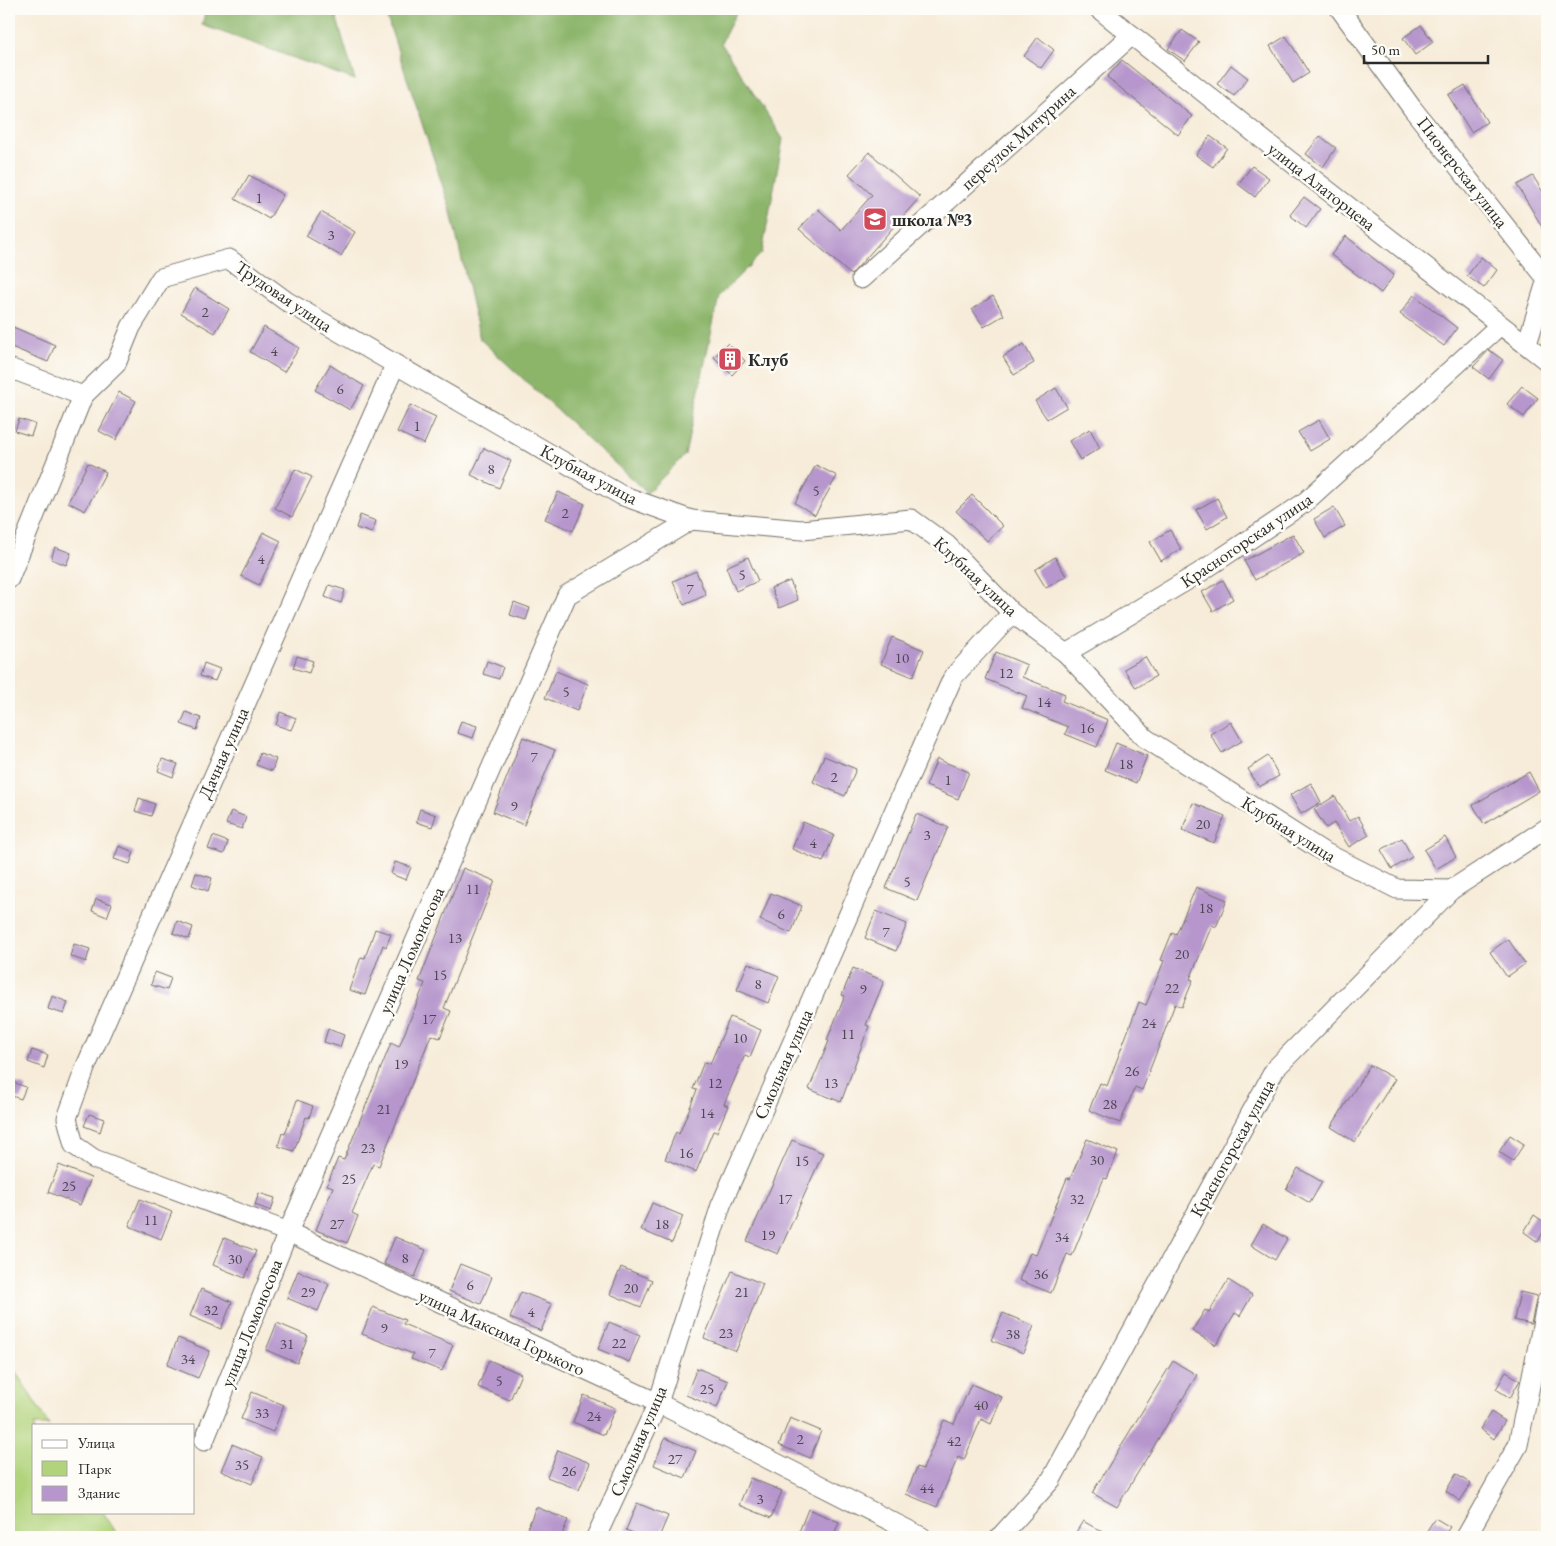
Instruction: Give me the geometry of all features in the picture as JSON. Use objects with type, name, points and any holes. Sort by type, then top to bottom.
[{"type":"street","name":"улица Алаторцева","points":[[1099,9],[1499,326],[1547,360]]},
{"type":"street","name":"Пионерская улица","points":[[1340,9],[1412,108],[1547,279],[1527,344]]},
{"type":"street","name":"переулок Мичурина","points":[[861,279],[1132,35]]},
{"type":"street","name":"Трудовая улица","points":[[9,579],[83,396],[116,364],[131,327],[161,278],[229,259],[286,301],[395,365]]},
{"type":"street","name":"Красногорская улица","points":[[1066,653],[1200,573],[1304,503],[1499,326]]},
{"type":"street","name":"Клубная улица","points":[[395,365],[621,495],[691,520],[802,530],[911,519],[947,545],[1012,613],[1066,653],[1145,738],[1322,851],[1397,889],[1451,890]]},
{"type":"street","name":"Дачная улица","points":[[74,1145],[67,1118],[86,1066],[395,365]]},
{"type":"street","points":[[9,368],[83,396]]},
{"type":"street","name":"улица Ломоносова","points":[[204,1441],[288,1232],[567,595],[691,520]]},
{"type":"street","name":"Смольная улица","points":[[596,1537],[658,1403],[721,1206],[953,677],[1012,613]]},
{"type":"street","name":"Красногорская улица","points":[[1000,1537],[1051,1480],[1275,1069],[1451,890],[1547,828]]},
{"type":"street","name":"улица Максима Горького","points":[[74,1145],[94,1159],[288,1232],[658,1403],[922,1537]]},
{"type":"street","points":[[1466,1537],[1518,1445],[1547,1301]]},
{"type":"green space","points":[[206,9],[334,9],[355,80],[202,25]]},
{"type":"green space","points":[[384,9],[738,9],[721,43],[783,139],[762,253],[719,296],[685,455],[647,493],[480,339],[450,208]]},
{"type":"green space","points":[[9,1361],[48,1424],[32,1424],[32,1514],[104,1514],[119,1537],[9,1537]]},
{"type":"building","points":[[1421,25],[1433,42],[1415,55],[1403,38]]},
{"type":"building","points":[[1182,30],[1199,42],[1185,61],[1168,49]]},
{"type":"building","points":[[1286,36],[1309,73],[1293,83],[1270,46]]},
{"type":"building","points":[[1038,37],[1054,50],[1041,68],[1024,56]]},
{"type":"building","points":[[1122,60],[1192,116],[1178,135],[1107,77]]},
{"type":"building","points":[[1231,65],[1248,78],[1234,96],[1217,84]]},
{"type":"building","points":[[1465,85],[1487,122],[1471,132],[1448,95]]},
{"type":"building","points":[[1210,136],[1227,148],[1213,167],[1196,155]]},
{"type":"building","points":[[1320,136],[1336,148],[1323,167],[1306,154]]},
{"type":"building","name":"школа №3","points":[[869,152],[920,197],[851,275],[799,229],[818,209],[841,230],[872,195],[849,174]]},
{"type":"building","points":[[1252,166],[1269,178],[1255,197],[1238,184]]},
{"type":"building","points":[[249,175],[283,195],[269,219],[235,199]]},
{"type":"building","points":[[1533,176],[1547,199],[1547,235],[1517,185]]},
{"type":"building","points":[[1304,197],[1320,209],[1306,228],[1290,215]]},
{"type":"building","points":[[321,212],[355,232],[341,256],[306,236]]},
{"type":"building","points":[[1346,236],[1394,275],[1381,293],[1331,255]]},
{"type":"building","points":[[1481,257],[1497,270],[1484,288],[1467,276]]},
{"type":"building","points":[[195,288],[229,309],[215,333],[181,313]]},
{"type":"building","points":[[1414,295],[1457,328],[1444,346],[1400,314]]},
{"type":"building","points":[[993,296],[1004,315],[984,327],[972,309]]},
{"type":"building","points":[[13,327],[55,345],[48,362],[9,346],[9,337]]},
{"type":"building","points":[[264,327],[299,348],[284,372],[250,352]]},
{"type":"building","name":"Клуб","points":[[728,343],[745,361],[732,375],[714,357]]},
{"type":"building","points":[[1024,344],[1034,363],[1014,375],[1003,357]]},
{"type":"building","points":[[1489,350],[1503,360],[1489,379],[1473,367]]},
{"type":"building","points":[[330,365],[364,386],[350,410],[315,390]]},
{"type":"building","points":[[1522,386],[1538,398],[1524,417],[1507,404]]},
{"type":"building","points":[[1056,388],[1067,407],[1047,419],[1035,401]]},
{"type":"building","points":[[119,392],[136,401],[116,440],[99,431]]},
{"type":"building","points":[[410,405],[436,417],[424,444],[397,432]]},
{"type":"building","points":[[19,419],[35,424],[31,436],[15,431]]},
{"type":"building","points":[[1319,420],[1330,439],[1310,451],[1298,432]]},
{"type":"building","points":[[1090,429],[1100,448],[1080,460],[1069,441]]},
{"type":"building","points":[[484,448],[511,461],[499,488],[471,475]]},
{"type":"building","points":[[88,463],[106,472],[85,511],[68,502]]},
{"type":"building","points":[[816,465],[837,476],[815,515],[795,503]]},
{"type":"building","points":[[295,469],[312,477],[292,517],[275,508]]},
{"type":"building","points":[[558,492],[585,504],[573,531],[545,519]]},
{"type":"building","points":[[972,495],[1003,526],[987,541],[956,511]]},
{"type":"building","points":[[1217,498],[1227,517],[1207,529],[1196,510]]},
{"type":"building","points":[[1334,507],[1345,526],[1325,538],[1314,519]]},
{"type":"building","points":[[360,515],[376,521],[372,533],[356,528]]},
{"type":"building","points":[[1170,530],[1181,549],[1161,561],[1150,542]]},
{"type":"building","points":[[263,532],[281,541],[259,585],[241,576]]},
{"type":"building","points":[[1293,534],[1304,553],[1255,580],[1244,561]]},
{"type":"building","points":[[55,547],[71,553],[66,565],[51,559]]},
{"type":"building","points":[[748,557],[758,581],[736,591],[726,567]]},
{"type":"building","points":[[1055,557],[1066,576],[1046,588],[1035,570]]},
{"type":"building","points":[[696,571],[706,595],[684,605],[673,581]]},
{"type":"building","points":[[1223,580],[1233,599],[1213,611],[1202,592]]},
{"type":"building","points":[[790,581],[798,600],[779,608],[771,588]]},
{"type":"building","points":[[329,585],[345,590],[341,603],[325,597]]},
{"type":"building","points":[[514,602],[530,608],[526,620],[510,615]]},
{"type":"building","points":[[892,637],[924,650],[913,677],[881,664]]},
{"type":"building","points":[[996,652],[1027,665],[1022,677],[1065,694],[1062,701],[1108,720],[1097,747],[1065,734],[1068,727],[1022,708],[1027,696],[985,679]]},
{"type":"building","points":[[297,656],[313,661],[309,673],[293,668]]},
{"type":"building","points":[[1145,657],[1156,676],[1136,688],[1124,669]]},
{"type":"building","points":[[487,661],[503,667],[499,679],[483,674]]},
{"type":"building","points":[[204,663],[220,669],[215,681],[200,676]]},
{"type":"building","points":[[556,671],[588,684],[577,711],[545,698]]},
{"type":"building","points":[[186,712],[201,718],[197,730],[181,724]]},
{"type":"building","points":[[280,712],[296,718],[291,730],[276,725]]},
{"type":"building","points":[[461,721],[477,726],[473,738],[457,733]]},
{"type":"building","points":[[1231,722],[1242,741],[1222,753],[1210,734]]},
{"type":"building","points":[[523,737],[555,750],[524,825],[493,812]]},
{"type":"building","points":[[1116,743],[1147,756],[1136,783],[1105,770]]},
{"type":"building","points":[[260,753],[276,759],[272,771],[256,765]]},
{"type":"building","points":[[824,756],[856,769],[845,796],[813,782]]},
{"type":"building","points":[[1268,756],[1279,776],[1259,787],[1248,769]]},
{"type":"building","points":[[162,759],[178,764],[173,777],[158,771]]},
{"type":"building","points":[[937,759],[969,772],[958,799],[926,786]]},
{"type":"building","points":[[1529,772],[1539,791],[1484,824],[1473,805]]},
{"type":"building","points":[[1311,783],[1321,802],[1301,814],[1290,795]]},
{"type":"building","points":[[1335,796],[1349,821],[1358,816],[1369,835],[1349,847],[1334,823],[1326,828],[1314,809]]},
{"type":"building","points":[[139,798],[155,804],[151,816],[135,811]]},
{"type":"building","points":[[1193,803],[1225,816],[1214,843],[1182,830]]},
{"type":"building","points":[[420,809],[436,815],[432,827],[416,822]]},
{"type":"building","points":[[231,811],[246,817],[242,829],[226,824]]},
{"type":"building","points":[[916,814],[948,827],[917,901],[886,888]]},
{"type":"building","points":[[803,822],[834,835],[823,862],[792,849]]},
{"type":"building","points":[[213,836],[228,842],[224,854],[208,849]]},
{"type":"building","points":[[1445,837],[1456,857],[1436,869],[1424,850]]},
{"type":"building","points":[[1402,838],[1412,857],[1392,869],[1381,850]]},
{"type":"building","points":[[119,846],[134,852],[130,864],[114,859]]},
{"type":"building","points":[[395,862],[411,867],[406,880],[391,874]]},
{"type":"building","points":[[463,868],[495,881],[444,1008],[451,1011],[440,1038],[431,1035],[379,1166],[373,1164],[352,1213],[358,1216],[347,1243],[316,1230],[333,1187],[327,1185],[338,1158],[344,1160],[391,1043],[399,1047],[425,983],[419,981]]},
{"type":"building","points":[[196,873],[212,878],[208,891],[192,885]]},
{"type":"building","points":[[1196,887],[1227,900],[1216,927],[1212,925],[1190,979],[1193,980],[1182,1007],[1175,1004],[1142,1090],[1135,1087],[1120,1123],[1089,1110],[1100,1083],[1107,1086],[1139,1002],[1146,1005],[1164,961],[1161,960],[1172,933],[1176,935]]},
{"type":"building","points":[[771,893],[802,906],[791,933],[760,920]]},
{"type":"building","points":[[96,899],[112,904],[107,917],[92,911]]},
{"type":"building","points":[[876,911],[907,924],[896,951],[865,938]]},
{"type":"building","points":[[177,921],[193,927],[189,939],[173,933]]},
{"type":"building","points":[[375,929],[391,934],[386,947],[383,945],[365,995],[349,990],[361,957],[365,958]]},
{"type":"building","points":[[1508,939],[1525,964],[1507,977],[1490,952]]},
{"type":"building","points":[[74,944],[90,949],[86,962],[70,956]]},
{"type":"building","points":[[748,963],[779,976],[768,1003],[737,990]]},
{"type":"building","points":[[853,968],[884,981],[866,1025],[869,1026],[841,1102],[809,1089],[829,1041],[827,1040],[845,996],[842,995]]},
{"type":"building","points":[[155,972],[171,978],[167,990],[151,985]]},
{"type":"building","points":[[52,996],[68,1002],[64,1014],[48,1009]]},
{"type":"building","points":[[730,1017],[761,1030],[750,1057],[745,1055],[724,1104],[728,1106],[717,1132],[713,1131],[696,1172],[665,1159],[676,1132],[679,1134],[697,1090],[693,1089],[704,1062],[710,1064]]},
{"type":"building","points":[[328,1029],[344,1035],[340,1047],[324,1042]]},
{"type":"building","points":[[32,1050],[48,1055],[44,1068],[28,1062]]},
{"type":"building","points":[[1370,1065],[1395,1079],[1355,1142],[1331,1127]]},
{"type":"building","points":[[9,1081],[26,1087],[21,1099],[9,1095]]},
{"type":"building","points":[[297,1100],[313,1106],[309,1118],[306,1117],[294,1151],[278,1146],[282,1133],[285,1134]]},
{"type":"building","points":[[89,1114],[104,1119],[100,1132],[84,1126]]},
{"type":"building","points":[[1510,1135],[1524,1144],[1513,1161],[1499,1152]]},
{"type":"building","points":[[1087,1139],[1118,1152],[1107,1179],[1104,1178],[1072,1256],[1067,1254],[1051,1293],[1019,1280],[1030,1253],[1036,1255],[1067,1178],[1070,1179]]},
{"type":"building","points":[[792,1140],[823,1153],[778,1254],[747,1241]]},
{"type":"building","points":[[59,1165],[91,1178],[80,1205],[48,1192]]},
{"type":"building","points":[[1298,1168],[1322,1182],[1310,1203],[1286,1189]]},
{"type":"building","points":[[259,1193],[275,1198],[271,1211],[255,1205]]},
{"type":"building","points":[[140,1199],[172,1212],[161,1239],[129,1226]]},
{"type":"building","points":[[652,1203],[683,1216],[672,1243],[641,1230]]},
{"type":"building","points":[[1534,1215],[1547,1224],[1538,1242],[1524,1232]]},
{"type":"building","points":[[1263,1224],[1287,1239],[1275,1260],[1251,1245]]},
{"type":"building","points":[[395,1237],[426,1250],[415,1277],[384,1264]]},
{"type":"building","points":[[224,1238],[256,1251],[245,1278],[213,1265]]},
{"type":"building","points":[[460,1264],[492,1277],[481,1304],[449,1291]]},
{"type":"building","points":[[621,1267],[652,1280],[641,1307],[610,1294]]},
{"type":"building","points":[[298,1271],[329,1284],[318,1311],[287,1298]]},
{"type":"building","points":[[732,1271],[763,1284],[736,1351],[704,1338]]},
{"type":"building","points":[[1228,1280],[1252,1295],[1240,1316],[1235,1313],[1216,1345],[1192,1331],[1205,1310],[1209,1312]]},
{"type":"building","points":[[201,1289],[232,1302],[221,1329],[190,1316]]},
{"type":"building","points":[[521,1292],[552,1304],[541,1331],[510,1318]]},
{"type":"building","points":[[1520,1292],[1537,1296],[1531,1324],[1514,1320]]},
{"type":"building","points":[[373,1307],[405,1320],[403,1324],[453,1345],[442,1371],[411,1359],[413,1354],[362,1334]]},
{"type":"building","points":[[1003,1313],[1034,1326],[1023,1353],[991,1340]]},
{"type":"building","points":[[609,1322],[640,1335],[629,1362],[598,1349]]},
{"type":"building","points":[[277,1323],[308,1336],[297,1363],[266,1350]]},
{"type":"building","points":[[178,1338],[210,1351],[198,1378],[167,1365]]},
{"type":"building","points":[[489,1360],[521,1374],[510,1400],[478,1387]]},
{"type":"building","points":[[1173,1361],[1197,1375],[1117,1507],[1092,1493]]},
{"type":"building","points":[[697,1368],[728,1381],[717,1408],[686,1395]]},
{"type":"building","points":[[1506,1372],[1520,1380],[1510,1398],[1496,1389]]},
{"type":"building","points":[[971,1384],[1002,1397],[991,1424],[981,1419],[964,1460],[958,1457],[937,1507],[906,1494],[917,1467],[923,1469],[944,1420],[954,1424]]},
{"type":"building","points":[[252,1392],[284,1405],[273,1432],[241,1419]]},
{"type":"building","points":[[584,1395],[615,1408],[604,1435],[573,1422]]},
{"type":"building","points":[[1491,1412],[1505,1421],[1494,1439],[1480,1429]]},
{"type":"building","points":[[790,1418],[821,1431],[810,1458],[779,1445]]},
{"type":"building","points":[[665,1438],[696,1451],[685,1478],[654,1465]]},
{"type":"building","points":[[232,1444],[263,1457],[252,1484],[221,1471]]},
{"type":"building","points":[[558,1450],[590,1463],[579,1490],[547,1477]]},
{"type":"building","points":[[1456,1474],[1471,1484],[1460,1501],[1446,1491]]},
{"type":"building","points":[[750,1478],[782,1491],[771,1518],[739,1505]]},
{"type":"building","points":[[637,1503],[668,1516],[659,1537],[643,1537],[626,1530]]},
{"type":"building","points":[[536,1507],[568,1520],[561,1537],[533,1537],[525,1534]]},
{"type":"building","points":[[808,1509],[839,1522],[833,1537],[797,1537]]},
{"type":"building","points":[[1435,1518],[1450,1527],[1443,1537],[1423,1537]]},
{"type":"building","points":[[1083,1521],[1111,1537],[1073,1537]]},
{"type":"place","name":"школа №3","points":[[875,219]]},
{"type":"place","name":"Клуб","points":[[730,359]]}]
